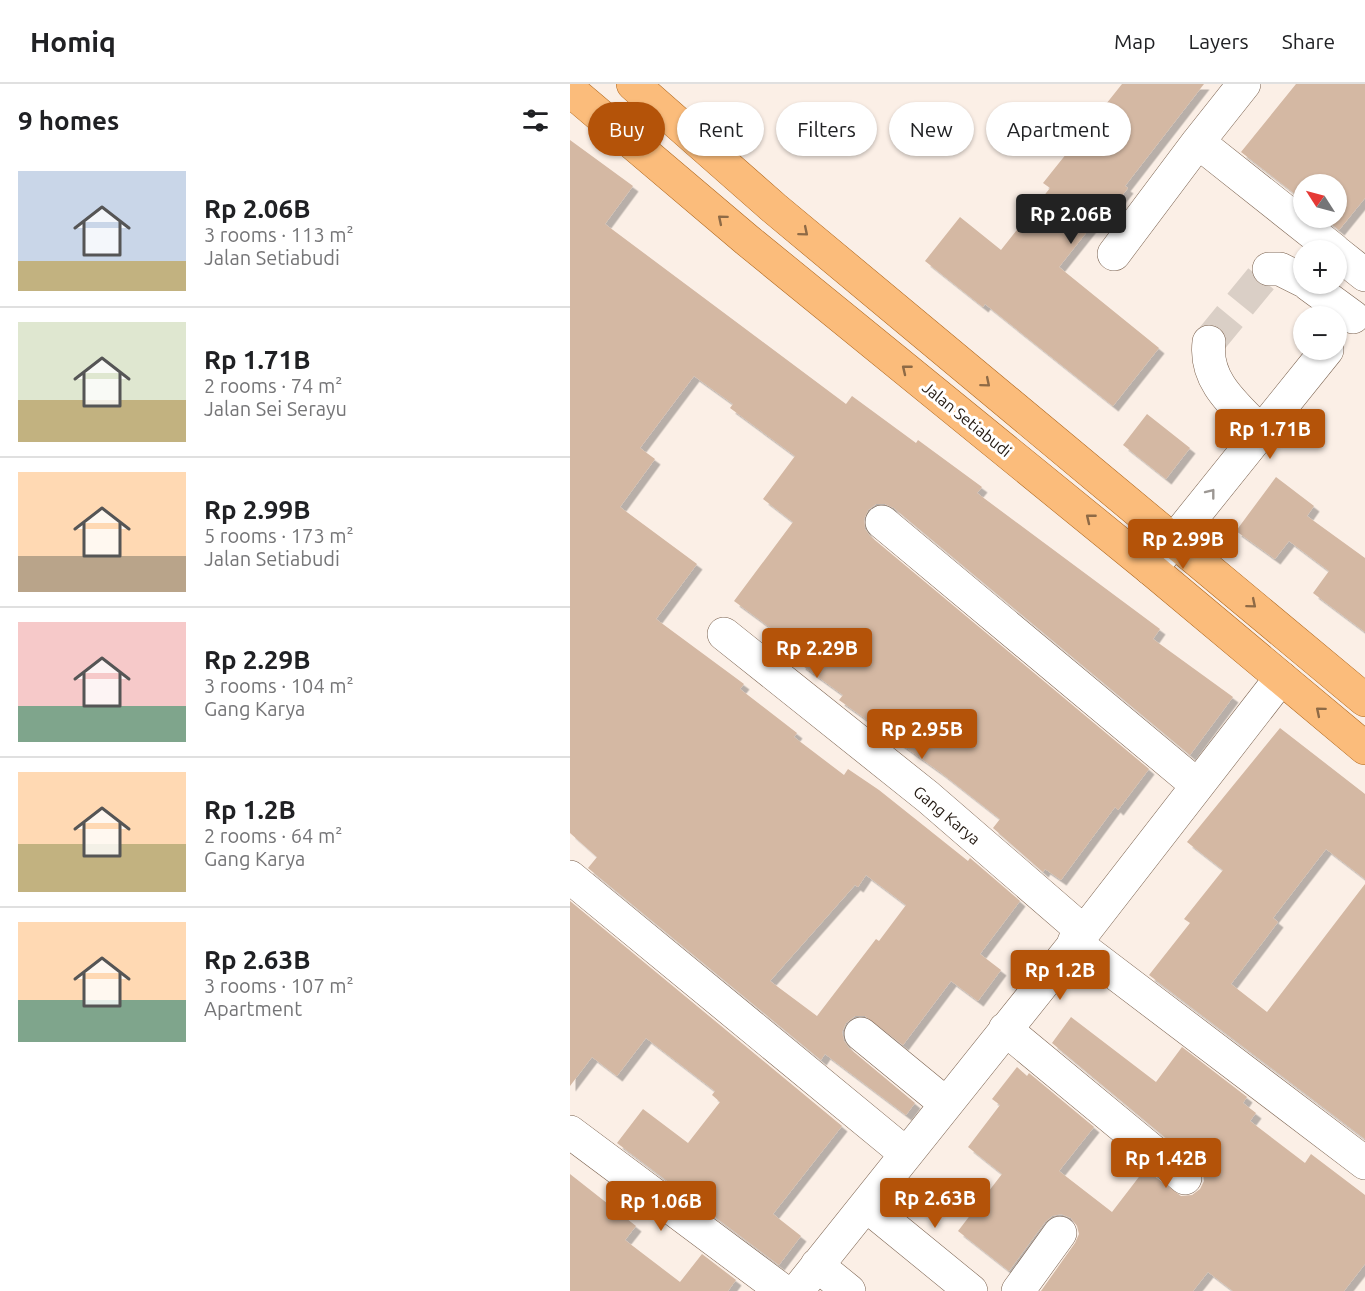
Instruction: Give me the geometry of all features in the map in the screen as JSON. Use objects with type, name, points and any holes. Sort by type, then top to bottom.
[{"type":"main road","points":[[633,84],[774,208],[1175,539],[1365,700]]},
{"type":"main road","name":"Jalan Setiabudi","points":[[571,92],[747,240],[1151,569],[1365,748]]},
{"type":"main road","points":[[747,240],[774,208]]},
{"type":"street","points":[[1114,254],[1244,84]]},
{"type":"street","points":[[1198,142],[1321,240]]},
{"type":"street","points":[[1347,261],[1365,275]]},
{"type":"street","points":[[1269,269],[1280,269],[1293,275]]},
{"type":"street","points":[[1321,294],[1352,319]]},
{"type":"street","points":[[1209,342],[1207,357],[1213,377],[1226,396],[1260,431]]},
{"type":"street","points":[[1151,569],[1319,360]]},
{"type":"street","points":[[882,522],[1197,785]]},
{"type":"street","name":"Gang Karya","points":[[724,634],[928,797],[1079,937],[1365,1163]]},
{"type":"street","points":[[797,1291],[867,1206],[905,1153],[1079,937],[1281,678]]},
{"type":"street","points":[[570,877],[905,1153]]},
{"type":"street","points":[[1005,1029],[1185,1178]]},
{"type":"street","points":[[861,1034],[945,1103]]},
{"type":"street","points":[[570,1132],[783,1291]]},
{"type":"street","points":[[867,1206],[971,1291]]},
{"type":"street","points":[[1018,1291],[1060,1233]]},
{"type":"street","points":[[817,1265],[849,1291]]},
{"type":"building","points":[[1122,84],[1204,84],[1125,186],[1128,188],[1098,226],[1094,223],[1059,267],[1159,348],[1113,406],[985,304],[983,307],[925,261],[960,217],[1001,250],[1050,188],[1043,183],[1065,156],[1131,156],[1131,102],[1108,102]]},
{"type":"building","points":[[1296,84],[1365,84],[1365,198],[1347,220],[1347,174],[1293,174],[1293,192],[1241,152]]},
{"type":"building","points":[[570,140],[588,153],[588,156],[592,156],[633,186],[605,224],[846,404],[852,396],[916,443],[918,440],[982,487],[977,493],[1160,629],[1153,639],[1233,697],[1190,755],[894,508],[885,504],[876,504],[868,510],[864,519],[865,529],[870,536],[1149,769],[1118,810],[1115,807],[1061,880],[1045,869],[1043,872],[993,828],[1000,819],[940,772],[839,700],[843,695],[800,664],[803,659],[769,633],[772,629],[734,601],[793,522],[763,499],[795,456],[730,408],[733,404],[694,376],[640,448],[655,459],[620,507],[697,564],[656,619],[744,684],[740,689],[797,733],[794,737],[844,775],[848,769],[879,790],[968,861],[970,858],[1020,901],[980,954],[1001,970],[978,1001],[951,981],[903,1045],[865,1016],[855,1016],[846,1023],[842,1032],[849,1048],[915,1103],[906,1115],[825,1054],[821,1060],[588,868],[597,857],[570,833]],"holes":[[[866,875],[906,905],[879,941],[876,939],[817,1016],[770,981],[855,885],[858,887]]]},
{"type":"building","points":[[1147,414],[1190,448],[1166,479],[1123,445]]},
{"type":"building","points":[[1276,477],[1314,506],[1307,516],[1365,558],[1365,632],[1313,593],[1329,571],[1289,541],[1275,559],[1236,531]]},
{"type":"building","points":[[1280,728],[1365,794],[1365,879],[1326,849],[1273,918],[1278,922],[1231,984],[1267,1012],[1365,884],[1365,1139],[1149,975],[1190,923],[1184,919],[1223,870],[1187,842]]},
{"type":"building","points":[[570,901],[842,1126],[773,1214],[801,1236],[779,1265],[617,1143],[643,1109],[688,1143],[720,1102],[712,1095],[715,1091],[646,1038],[617,1076],[592,1057],[570,1086]]},
{"type":"building","points":[[1071,1017],[1156,1082],[1182,1047],[1247,1097],[1243,1103],[1256,1113],[1250,1121],[1305,1163],[1311,1154],[1365,1195],[1365,1264],[1344,1291],[1233,1291],[1208,1272],[1193,1291],[1041,1291],[1079,1234],[1071,1218],[1061,1214],[1052,1216],[1045,1222],[1009,1271],[958,1231],[1002,1174],[968,1147],[1000,1105],[992,1099],[1017,1067],[1027,1076],[1029,1073],[1094,1127],[1059,1171],[1112,1212],[1145,1169],[1181,1196],[1192,1195],[1200,1189],[1204,1181],[1203,1172],[1197,1164],[1052,1043]]},
{"type":"building","points":[[570,1174],[636,1226],[625,1240],[680,1282],[702,1254],[736,1280],[728,1291],[570,1291]]},
{"type":"tunnel","points":[[1209,342],[1269,269]]}]
